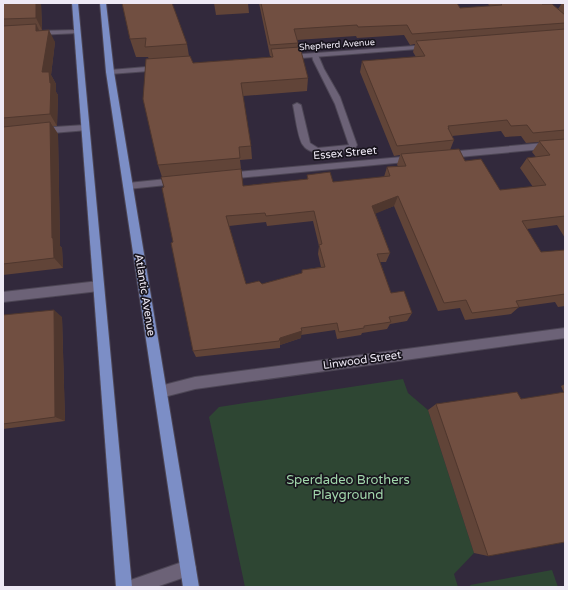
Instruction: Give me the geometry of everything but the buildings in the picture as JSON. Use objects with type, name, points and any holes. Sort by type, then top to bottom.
[{"type":"main road","points":[[75,3],[124,587]]},
{"type":"main road","name":"Atlantic Avenue","points":[[103,3],[110,72],[191,587]]},
{"type":"street","points":[[26,34],[77,32]]},
{"type":"street","name":"Shepherd Avenue","points":[[284,58],[439,46]]},
{"type":"street","points":[[297,105],[306,144],[312,149],[318,151],[351,148],[353,145],[343,113],[334,92],[317,65],[315,55]]},
{"type":"street","points":[[110,72],[169,67]]},
{"type":"street","points":[[33,132],[86,128]]},
{"type":"street","points":[[438,156],[565,144]]},
{"type":"street","name":"Essex Street","points":[[215,177],[422,158]]},
{"type":"street","points":[[128,186],[184,180]]},
{"type":"street","points":[[3,297],[99,286]]},
{"type":"street","name":"Linwood Street","points":[[160,392],[195,383],[565,333]]},
{"type":"street","points":[[134,587],[188,568]]},
{"type":"green space","name":"Sperdadeo Brothers Playground","points":[[403,379],[408,393],[428,410],[474,553],[454,574],[458,587],[245,587],[209,417],[219,407]]},
{"type":"green space","points":[[552,570],[558,587],[471,587],[470,585]]}]
